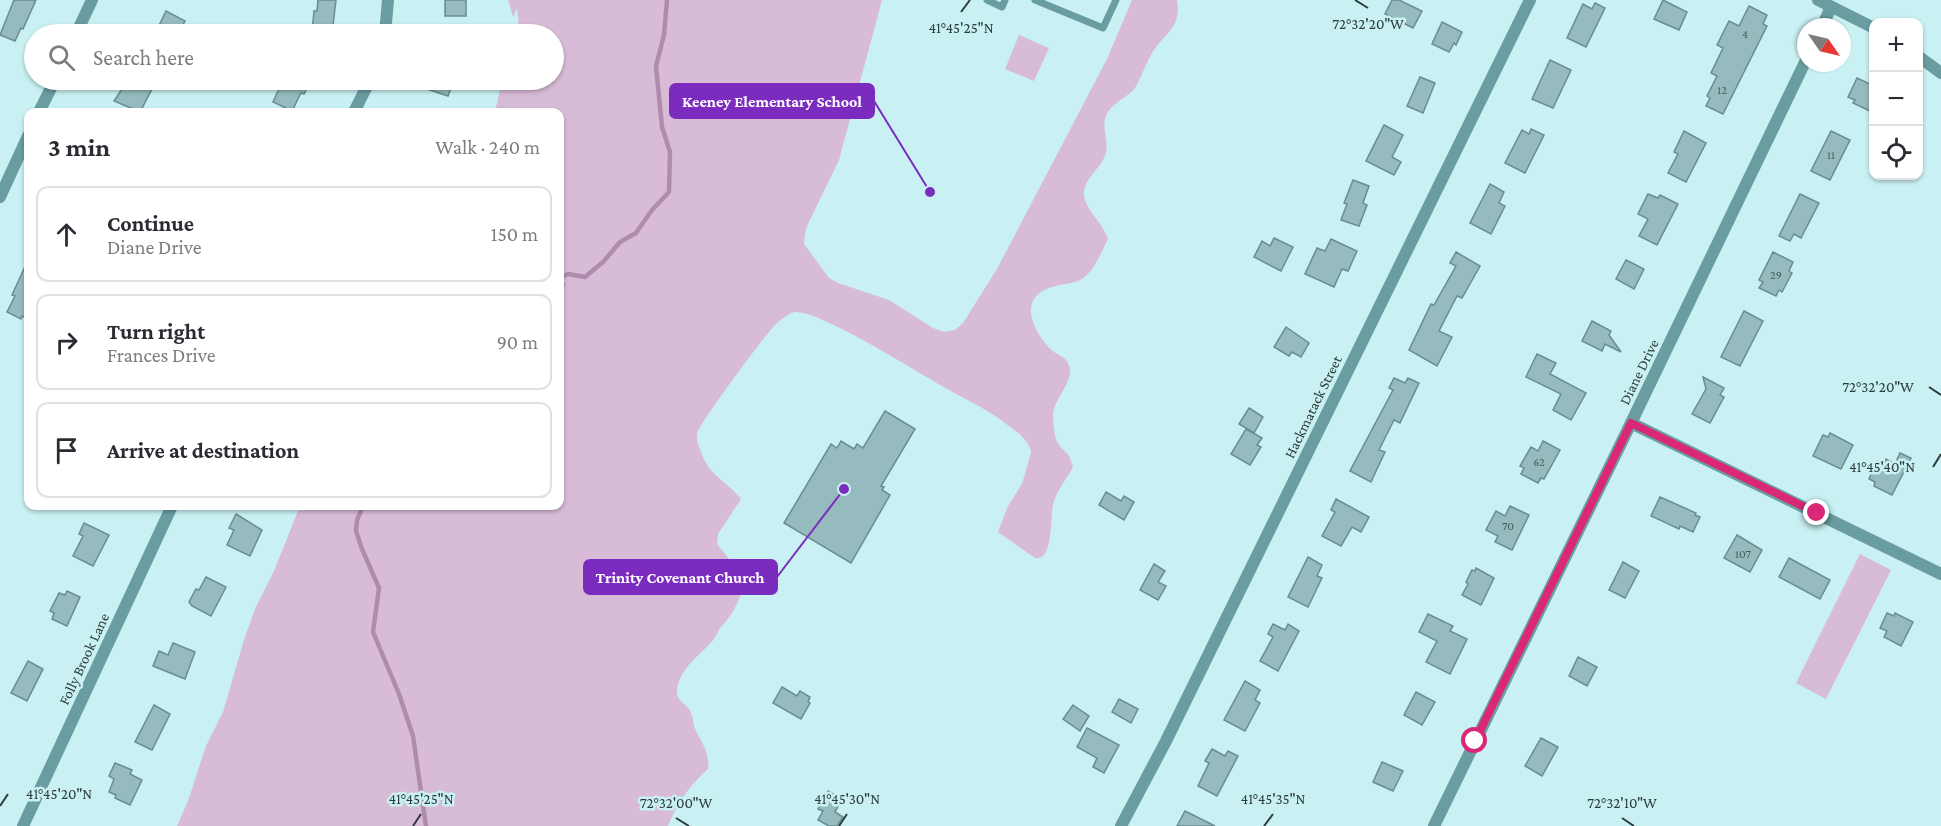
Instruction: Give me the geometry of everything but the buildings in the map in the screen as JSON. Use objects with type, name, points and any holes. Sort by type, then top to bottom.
[{"type":"street","points":[[81,24],[92,0]]},
{"type":"street","points":[[387,24],[388,0]]},
{"type":"street","name":"Hackmatack Street","points":[[1122,826],[1166,741],[1530,0]]},
{"type":"street","points":[[1818,0],[1869,26]]},
{"type":"street","points":[[1826,18],[1832,7]]},
{"type":"street","points":[[1923,60],[1941,73]]},
{"type":"street","name":"Diane Drive","points":[[1434,826],[1800,72]]},
{"type":"street","points":[[41,108],[50,90]]},
{"type":"street","points":[[356,108],[365,90]]},
{"type":"street","points":[[0,197],[24,145]]},
{"type":"street","points":[[1631,423],[1941,574]]},
{"type":"street","name":"Folly Brook Lane","points":[[23,826],[170,510]]},
{"type":"lane","points":[[987,0],[1002,6],[1005,0]]},
{"type":"lane","points":[[1035,0],[1103,28],[1116,0]]},
{"type":"shaded area","points":[[508,0],[882,0],[839,160],[808,224],[804,244],[829,278],[889,300],[933,328],[944,332],[955,330],[963,323],[997,269],[1107,59],[1132,0],[1177,0],[1177,18],[1151,55],[1135,88],[1114,105],[1105,118],[1106,154],[1084,190],[1085,201],[1108,239],[1097,262],[1085,277],[1044,290],[1031,305],[1035,328],[1039,335],[1049,348],[1065,359],[1070,369],[1070,375],[1054,408],[1053,417],[1057,442],[1069,456],[1073,467],[1054,501],[1046,552],[1041,557],[1035,558],[998,532],[1008,506],[1022,484],[1031,453],[1027,443],[1019,434],[987,411],[846,331],[808,314],[794,312],[777,323],[760,343],[720,397],[697,434],[704,460],[713,473],[741,499],[718,534],[717,544],[745,574],[740,596],[734,609],[714,639],[687,668],[679,682],[678,696],[691,713],[694,726],[706,751],[708,769],[685,795],[668,826],[177,826],[188,801],[206,746],[223,712],[255,609],[274,571],[298,510],[564,510],[564,108],[496,108],[500,90],[564,90],[564,24],[519,24],[517,8],[513,17]]},
{"type":"shaded area","points":[[1019,35],[1049,48],[1034,81],[1005,69]]},
{"type":"shaded area","points":[[1860,554],[1891,570],[1826,699],[1796,683]]},
{"type":"waterway","points":[[564,276],[568,274],[585,277],[603,262],[620,242],[636,233],[652,210],[669,192],[670,152],[662,127],[656,66],[664,35],[667,0]]},
{"type":"waterway","points":[[361,510],[356,531],[379,588],[373,632],[399,694],[413,736],[426,826]]},
{"type":"place","name":"Keeney Elementary School","points":[[930,192]]},
{"type":"place","name":"Trinity Covenant Church","points":[[844,489]]},
{"type":"route","points":[[1475,741],[1631,423],[1817,513]]}]
